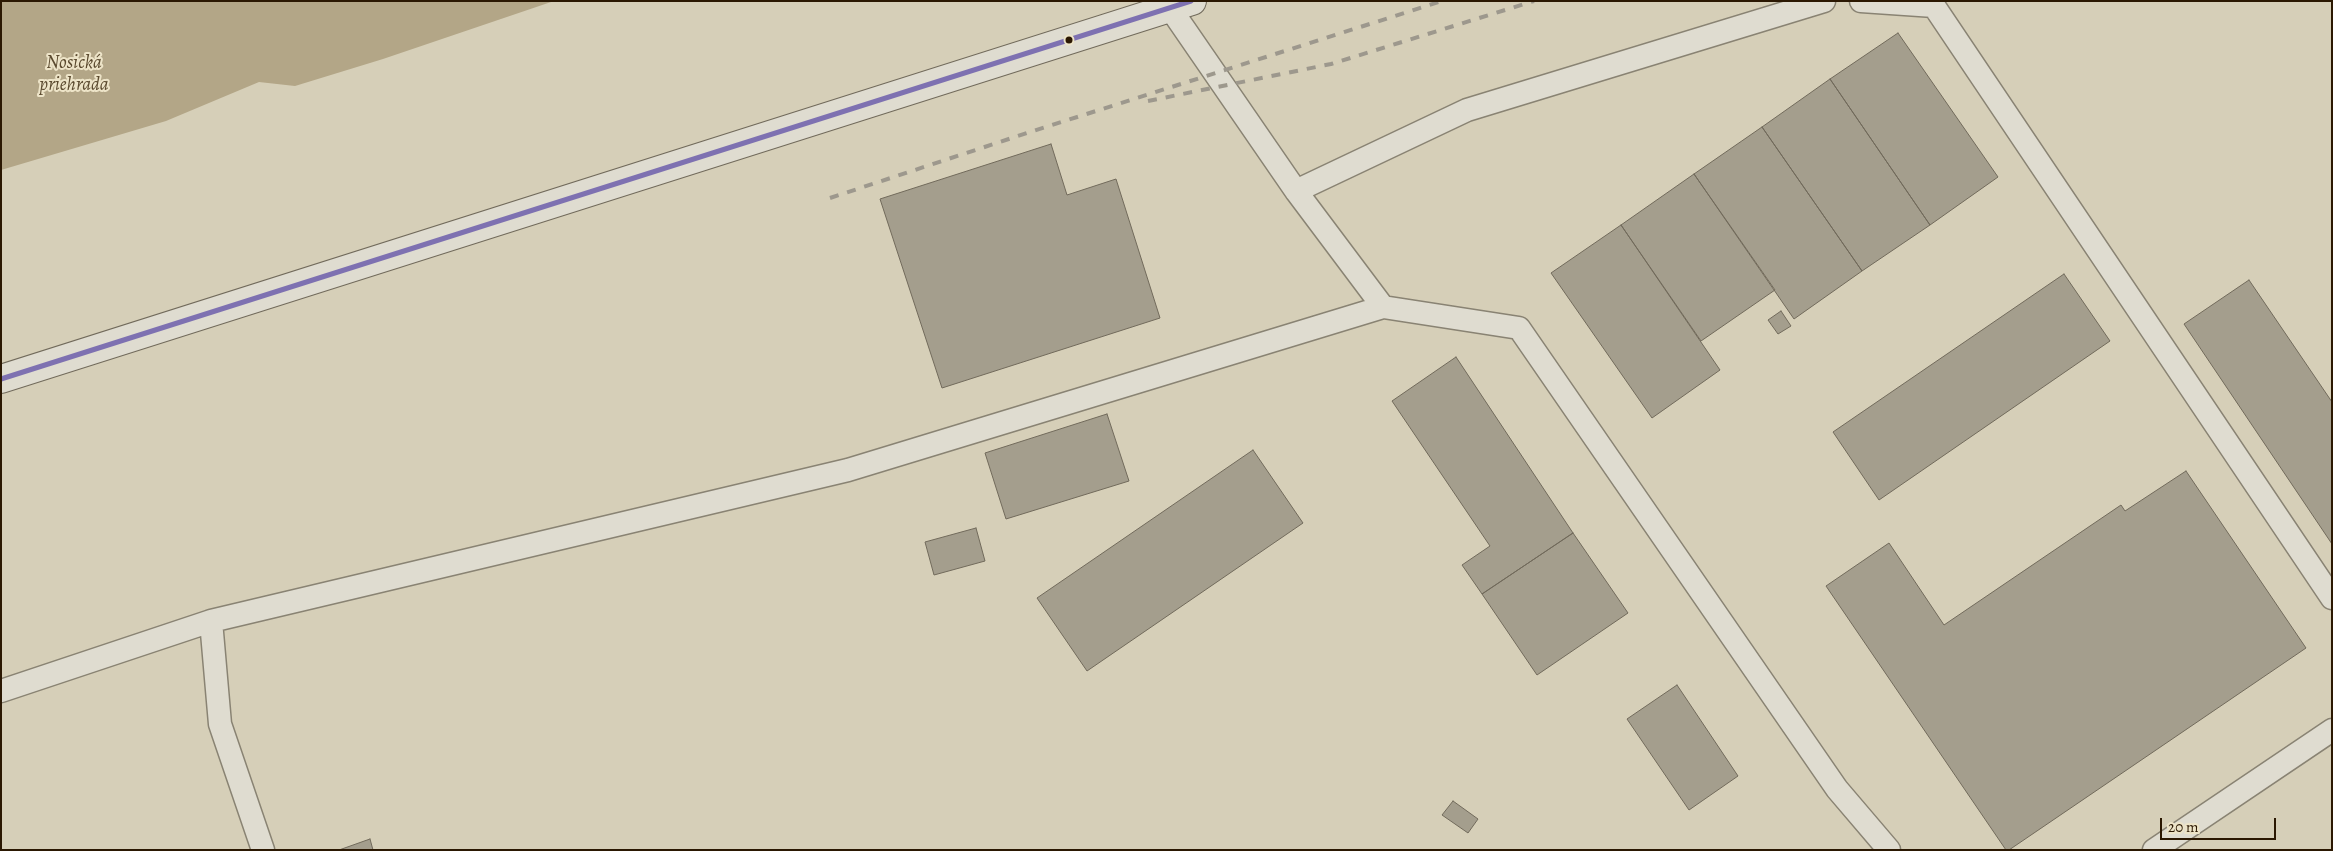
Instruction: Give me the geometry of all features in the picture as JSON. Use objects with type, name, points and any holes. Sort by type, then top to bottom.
[{"type":"street","points":[[1,379],[1181,5]]},
{"type":"lane","points":[[1296,191],[1467,110],[1824,1]]},
{"type":"lane","points":[[1861,1],[1934,6],[2332,598]]},
{"type":"lane","points":[[1181,5],[1296,191],[1383,307]]},
{"type":"lane","points":[[1,691],[211,621],[848,470],[1383,307],[1519,328],[1837,789],[1890,850]]},
{"type":"lane","points":[[211,621],[220,724],[263,850]]},
{"type":"lane","points":[[2154,850],[2332,730]]},
{"type":"water","name":"Nosická priehrada","points":[[1,1],[554,1],[383,59],[295,86],[259,82],[166,121],[1,170]]},
{"type":"building","points":[[1898,33],[1998,177],[1930,225],[1830,79]]},
{"type":"building","points":[[1830,79],[1930,225],[1862,271],[1762,127]]},
{"type":"building","points":[[1762,127],[1862,271],[1794,319],[1694,174]]},
{"type":"building","points":[[1051,144],[1067,195],[1116,179],[1160,318],[942,388],[880,199]]},
{"type":"building","points":[[1694,174],[1775,290],[1701,341],[1621,225]]},
{"type":"building","points":[[1621,225],[1720,370],[1652,418],[1551,273]]},
{"type":"building","points":[[2064,274],[2110,341],[1879,500],[1833,432]]},
{"type":"building","points":[[2249,280],[2332,402],[2332,544],[2184,324]]},
{"type":"building","points":[[1781,311],[1791,326],[1778,334],[1768,320]]},
{"type":"building","points":[[1456,357],[1573,533],[1482,594],[1462,565],[1490,546],[1392,401]]},
{"type":"building","points":[[1107,414],[1129,481],[1006,519],[985,453]]},
{"type":"building","points":[[1253,450],[1303,523],[1087,671],[1037,598]]},
{"type":"building","points":[[2186,471],[2306,648],[2009,850],[2006,850],[1826,586],[1889,543],[1944,625],[2121,505],[2125,511]]},
{"type":"building","points":[[976,528],[985,561],[934,575],[925,542]]},
{"type":"building","points":[[1573,533],[1628,613],[1537,675],[1482,594]]},
{"type":"building","points":[[1677,685],[1738,776],[1689,810],[1627,719]]},
{"type":"building","points":[[1453,801],[1478,819],[1468,833],[1442,815]]},
{"type":"building","points":[[370,839],[373,850],[339,850]]},
{"type":"railway","points":[[830,198],[1030,132],[1442,1]]},
{"type":"railway","points":[[1148,101],[1331,64],[1534,1]]},
{"type":"transit line","points":[[1,379],[1191,1]]}]
